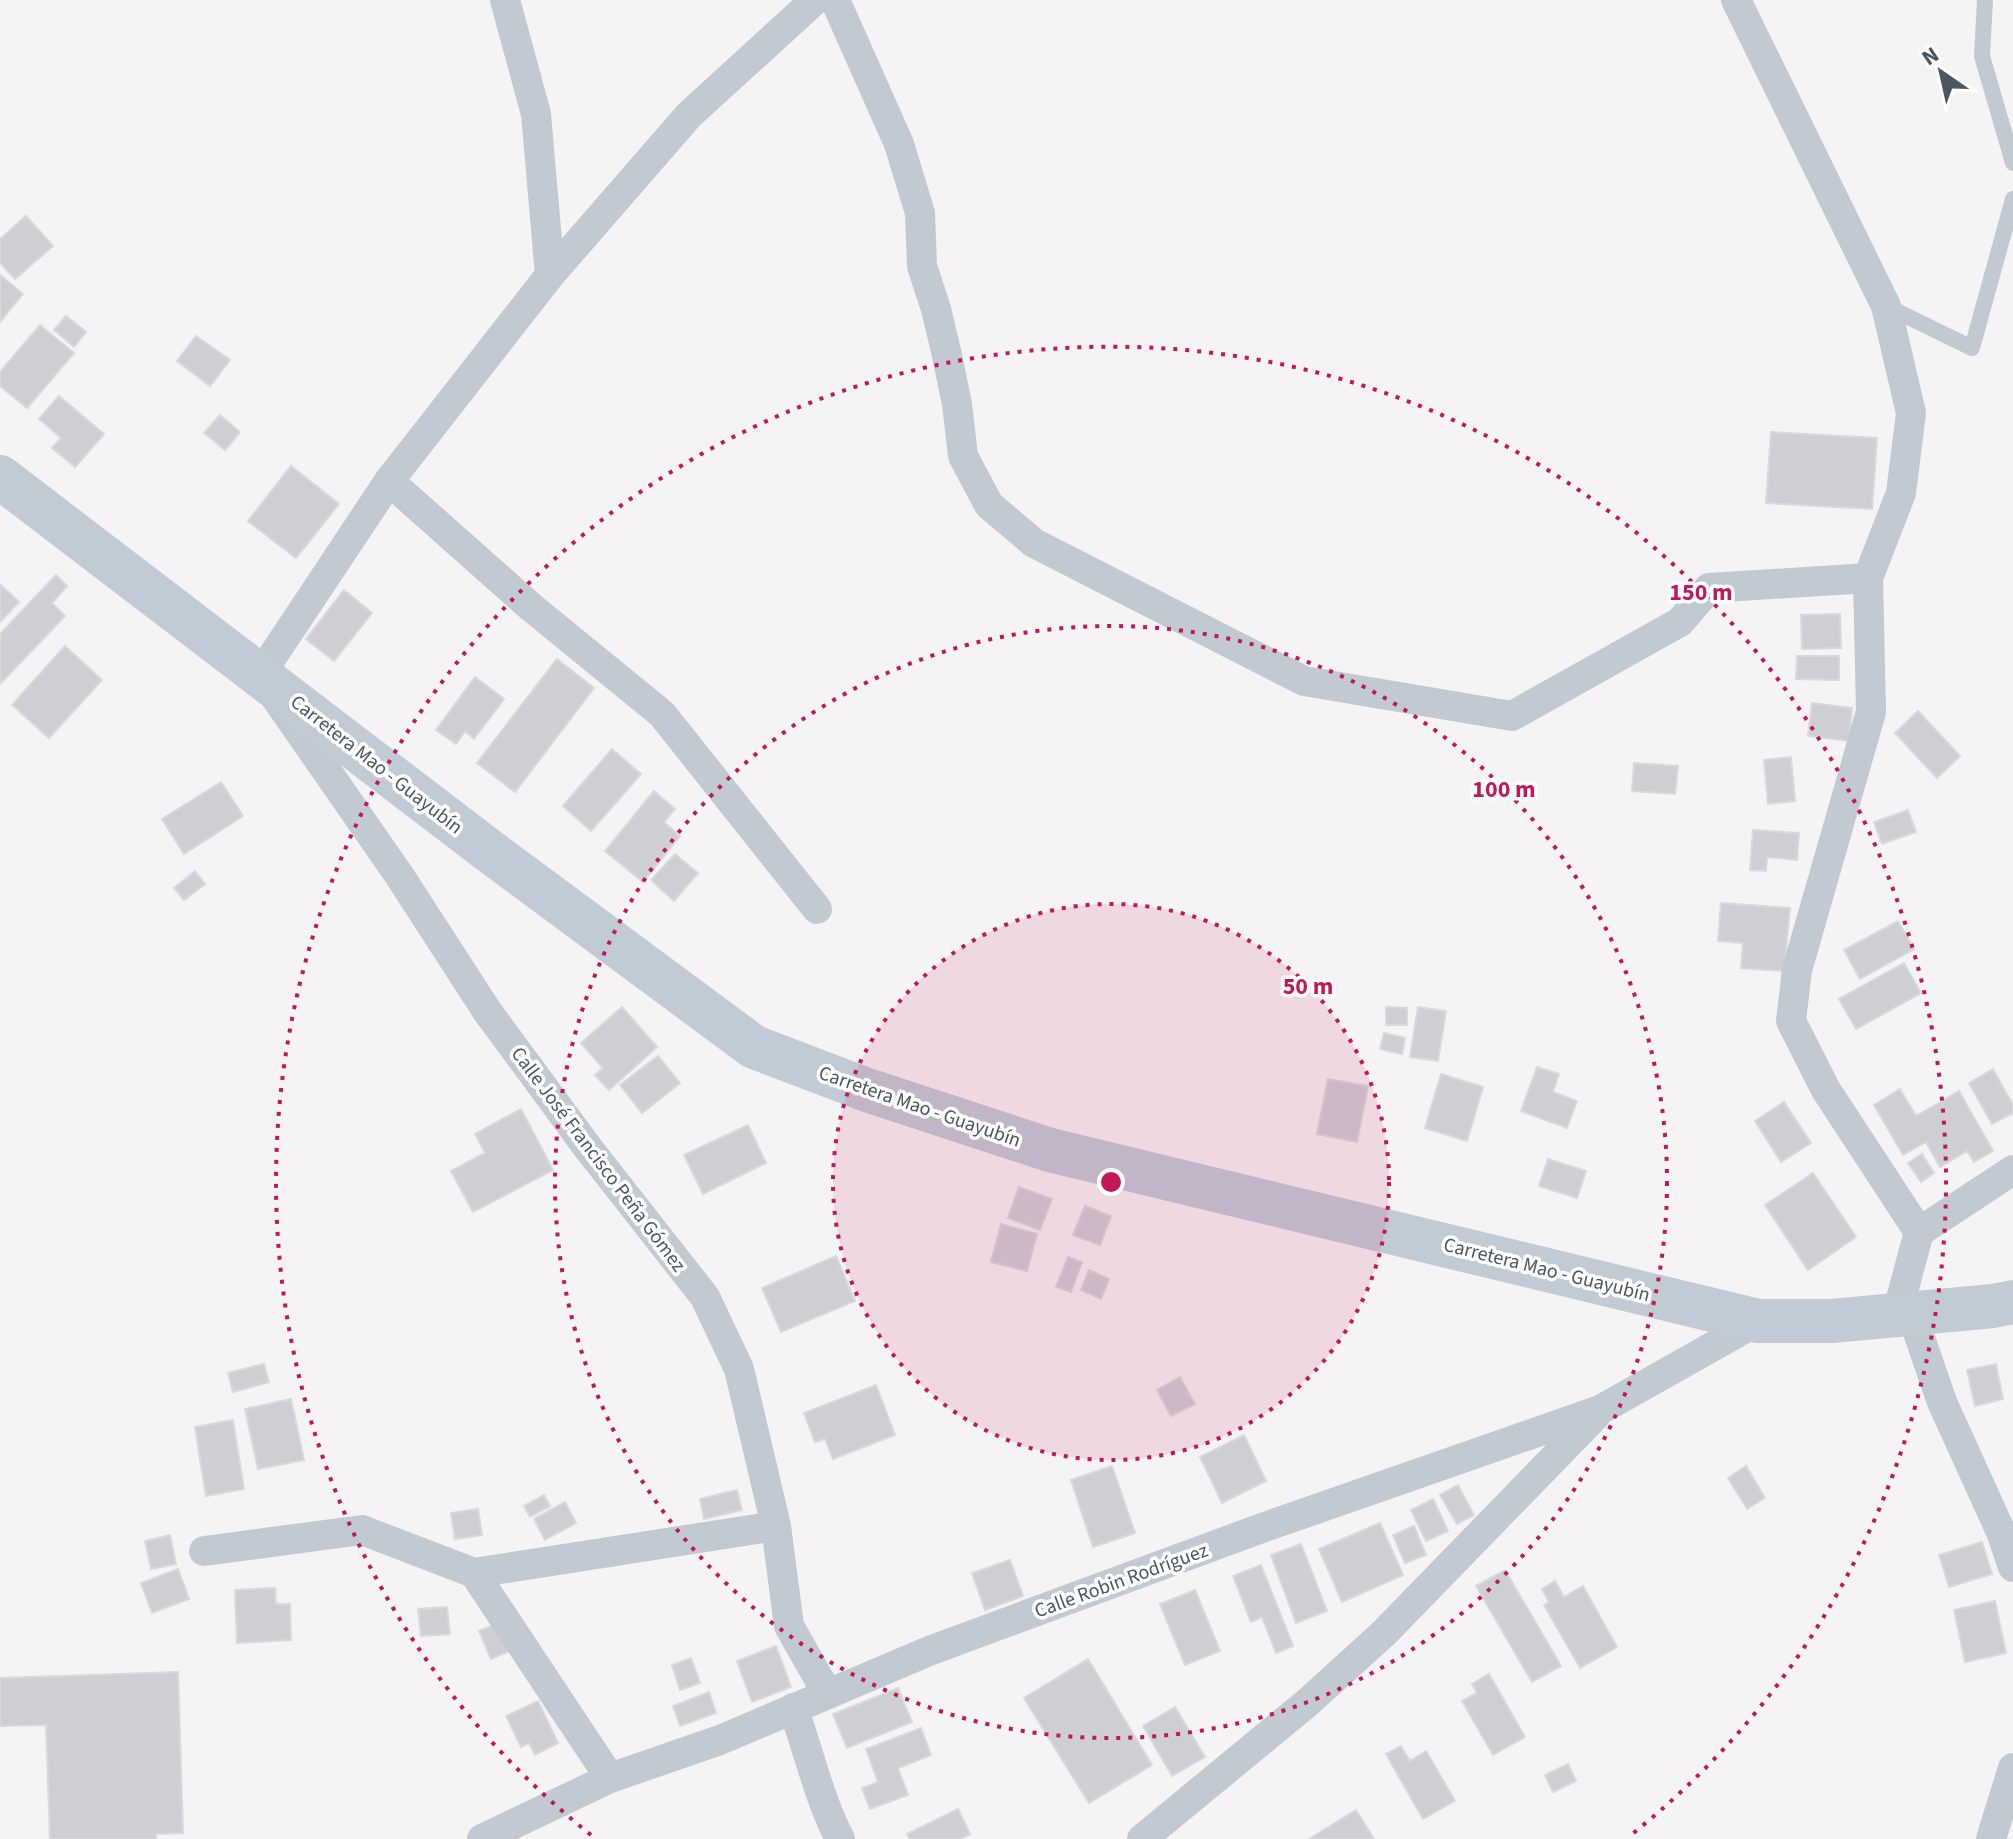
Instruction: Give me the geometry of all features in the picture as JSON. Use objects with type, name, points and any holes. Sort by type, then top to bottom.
[{"type":"main road","name":"Carretera Mao - Guayubín","points":[[0,477],[488,850],[754,1047],[867,1090],[1050,1150],[1758,1321],[1832,1321],[2013,1302]]},
{"type":"street","points":[[505,0],[536,114],[550,275]]},
{"type":"street","points":[[260,675],[389,481],[550,275],[689,115],[815,0]]},
{"type":"street","points":[[835,0],[899,144],[920,213],[922,266],[936,309],[951,377],[963,456],[989,505],[1034,543],[1304,681],[1512,716],[1680,622],[1709,588],[1868,578]]},
{"type":"street","points":[[1736,0],[1886,306],[1911,413],[1901,493],[1868,578],[1871,712],[1797,970],[1791,1021],[1826,1090],[1919,1232],[1904,1313],[2001,1532],[2013,1567]]},
{"type":"street","points":[[389,481],[531,607],[662,714],[817,909]]},
{"type":"street","name":"Calle José Francisco Peña Gómez","points":[[260,675],[399,875],[487,1011],[588,1148],[705,1297],[739,1369],[776,1526],[789,1626],[827,1693]]},
{"type":"street","points":[[1919,1232],[2013,1170]]},
{"type":"street","name":"Calle Robin Rodríguez","points":[[482,1839],[610,1778],[720,1740],[929,1651],[1262,1528],[1600,1410],[1758,1321]]},
{"type":"street","points":[[1142,1839],[1307,1703],[1384,1633],[1600,1410]]},
{"type":"street","points":[[204,1551],[362,1530],[474,1573],[776,1526]]},
{"type":"street","points":[[474,1573],[610,1778]]},
{"type":"street","points":[[793,1708],[811,1756],[826,1812],[840,1839]]},
{"type":"street","points":[[1991,1839],[2013,1768]]},
{"type":"lane","points":[[1985,0],[1982,56],[2013,163]]},
{"type":"lane","points":[[1886,306],[1972,348],[2013,199]]},
{"type":"building","points":[[26,216],[53,246],[15,279],[0,263],[0,239]]},
{"type":"building","points":[[0,275],[23,294],[0,322]]},
{"type":"building","points":[[66,316],[86,332],[74,347],[54,330]]},
{"type":"building","points":[[40,325],[74,353],[27,408],[0,386],[0,372]]},
{"type":"building","points":[[196,336],[230,360],[210,386],[177,361]]},
{"type":"building","points":[[59,396],[104,434],[75,467],[52,448],[61,438],[39,419]]},
{"type":"building","points":[[220,415],[240,432],[225,450],[204,433]]},
{"type":"building","points":[[1771,432],[1877,438],[1872,509],[1766,503]]},
{"type":"building","points":[[291,466],[339,504],[296,558],[248,521]]},
{"type":"building","points":[[56,575],[67,586],[52,603],[65,616],[0,684],[0,634]]},
{"type":"building","points":[[0,584],[19,602],[0,622]]},
{"type":"building","points":[[344,590],[372,613],[334,661],[306,639]]},
{"type":"building","points":[[1840,614],[1841,648],[1802,649],[1801,615]]},
{"type":"building","points":[[65,646],[102,680],[49,738],[12,705]]},
{"type":"building","points":[[1797,656],[1839,656],[1839,680],[1796,679]]},
{"type":"building","points":[[557,659],[594,688],[515,792],[477,763]]},
{"type":"building","points":[[475,677],[504,699],[474,739],[465,731],[456,744],[436,730]]},
{"type":"building","points":[[1812,703],[1852,708],[1849,741],[1808,736]]},
{"type":"building","points":[[1918,711],[1960,756],[1937,778],[1895,733]]},
{"type":"building","points":[[612,749],[641,774],[591,831],[563,806]]},
{"type":"building","points":[[1791,757],[1795,801],[1768,804],[1764,760]]},
{"type":"building","points":[[1634,763],[1678,766],[1675,794],[1632,791]]},
{"type":"building","points":[[221,782],[243,816],[184,854],[162,819]]},
{"type":"building","points":[[654,791],[675,809],[664,822],[680,836],[643,882],[605,851]]},
{"type":"building","points":[[1908,810],[1916,832],[1882,844],[1874,822]]},
{"type":"building","points":[[1753,830],[1799,833],[1797,860],[1767,857],[1766,871],[1750,870]]},
{"type":"building","points":[[675,854],[698,873],[674,901],[651,880]]},
{"type":"building","points":[[195,871],[205,884],[184,900],[174,888]]},
{"type":"building","points":[[1721,903],[1790,908],[1784,971],[1741,968],[1743,943],[1718,941]]},
{"type":"building","points":[[1898,921],[1914,949],[1860,979],[1844,950]]},
{"type":"building","points":[[1904,963],[1921,993],[1856,1029],[1839,999]]},
{"type":"building","points":[[622,1007],[657,1047],[609,1090],[595,1075],[603,1068],[581,1043]]},
{"type":"building","points":[[1386,1007],[1407,1008],[1407,1025],[1386,1025]]},
{"type":"building","points":[[1418,1007],[1446,1011],[1438,1061],[1410,1057]]},
{"type":"building","points":[[1384,1033],[1405,1038],[1402,1054],[1380,1049]]},
{"type":"building","points":[[658,1056],[680,1083],[642,1113],[620,1085]]},
{"type":"building","points":[[1537,1067],[1559,1074],[1553,1092],[1577,1101],[1567,1128],[1521,1111]]},
{"type":"building","points":[[1993,1069],[2013,1105],[2013,1113],[1992,1124],[1969,1083]]},
{"type":"building","points":[[1441,1074],[1483,1087],[1467,1141],[1425,1128]]},
{"type":"building","points":[[1328,1079],[1368,1086],[1357,1142],[1317,1134]]},
{"type":"building","points":[[1900,1089],[1916,1116],[1959,1091],[1993,1151],[1974,1162],[1967,1151],[1940,1167],[1926,1142],[1903,1155],[1874,1105]]},
{"type":"building","points":[[1784,1102],[1811,1143],[1781,1162],[1755,1121]]},
{"type":"building","points":[[521,1109],[553,1170],[473,1212],[451,1171],[485,1153],[475,1134]]},
{"type":"building","points":[[748,1125],[766,1163],[703,1194],[684,1155]]},
{"type":"building","points":[[1922,1154],[1934,1173],[1921,1182],[1908,1163]]},
{"type":"building","points":[[1548,1159],[1586,1171],[1577,1198],[1539,1186]]},
{"type":"building","points":[[1813,1173],[1856,1237],[1808,1270],[1765,1205]]},
{"type":"building","points":[[1019,1187],[1052,1199],[1040,1230],[1008,1218]]},
{"type":"building","points":[[1085,1206],[1111,1216],[1100,1245],[1073,1235]]},
{"type":"building","points":[[1001,1224],[1037,1234],[1027,1271],[991,1262]]},
{"type":"building","points":[[836,1256],[855,1301],[781,1332],[762,1288]]},
{"type":"building","points":[[1068,1257],[1082,1262],[1071,1292],[1056,1287]]},
{"type":"building","points":[[1089,1270],[1109,1279],[1101,1299],[1081,1290]]},
{"type":"building","points":[[264,1364],[269,1382],[233,1392],[228,1373]]},
{"type":"building","points":[[1996,1364],[2003,1399],[1975,1406],[1967,1370]]},
{"type":"building","points":[[1180,1377],[1195,1404],[1171,1416],[1157,1390]]},
{"type":"building","points":[[876,1385],[895,1435],[833,1459],[825,1439],[815,1442],[804,1413]]},
{"type":"building","points":[[291,1399],[304,1460],[258,1469],[245,1409]]},
{"type":"building","points":[[233,1420],[244,1489],[206,1496],[195,1427]]},
{"type":"building","points":[[1244,1435],[1266,1481],[1222,1503],[1200,1457]]},
{"type":"building","points":[[1112,1466],[1135,1533],[1093,1547],[1071,1480]]},
{"type":"building","points":[[1746,1466],[1765,1498],[1747,1509],[1728,1478]]},
{"type":"building","points":[[1458,1485],[1474,1515],[1457,1524],[1440,1495]]},
{"type":"building","points":[[737,1490],[742,1510],[704,1519],[700,1499]]},
{"type":"building","points":[[544,1495],[550,1506],[530,1517],[524,1506]]},
{"type":"building","points":[[1433,1499],[1448,1531],[1426,1541],[1411,1510]]},
{"type":"building","points":[[565,1502],[576,1523],[545,1540],[534,1519]]},
{"type":"building","points":[[478,1509],[482,1535],[455,1539],[451,1513]]},
{"type":"building","points":[[1380,1523],[1403,1575],[1342,1602],[1319,1549]]},
{"type":"building","points":[[1414,1526],[1426,1555],[1405,1563],[1393,1535]]},
{"type":"building","points":[[170,1535],[176,1564],[151,1569],[145,1541]]},
{"type":"building","points":[[1982,1542],[1992,1574],[1949,1587],[1939,1555]]},
{"type":"building","points":[[1301,1544],[1327,1611],[1296,1623],[1271,1555]]},
{"type":"building","points":[[1010,1560],[1023,1596],[985,1610],[972,1573]]},
{"type":"building","points":[[1261,1565],[1293,1646],[1276,1653],[1262,1617],[1251,1622],[1233,1576]]},
{"type":"building","points":[[178,1569],[189,1599],[152,1613],[141,1583]]},
{"type":"building","points":[[1505,1570],[1561,1666],[1532,1682],[1476,1586]]},
{"type":"building","points":[[1555,1581],[1564,1597],[1583,1586],[1617,1647],[1580,1668],[1544,1605],[1549,1602],[1542,1589]]},
{"type":"building","points":[[275,1588],[276,1604],[290,1604],[291,1640],[237,1643],[235,1590]]},
{"type":"building","points":[[1195,1590],[1220,1651],[1185,1665],[1160,1604]]},
{"type":"building","points":[[1995,1601],[2006,1653],[1965,1662],[1954,1610]]},
{"type":"building","points":[[447,1607],[450,1634],[421,1636],[418,1609]]},
{"type":"building","points":[[498,1623],[510,1651],[491,1659],[479,1631]]},
{"type":"building","points":[[776,1646],[791,1687],[752,1702],[737,1661]]},
{"type":"building","points":[[691,1658],[700,1683],[680,1690],[672,1665]]},
{"type":"building","points":[[1088,1659],[1152,1765],[1089,1803],[1024,1698]]},
{"type":"building","points":[[178,1672],[183,1833],[156,1834],[156,1839],[50,1839],[46,1725],[0,1726],[0,1678]]},
{"type":"building","points":[[1489,1674],[1525,1737],[1493,1755],[1462,1701],[1477,1693],[1472,1684]]},
{"type":"building","points":[[898,1688],[912,1722],[847,1748],[833,1714]]},
{"type":"building","points":[[709,1692],[716,1713],[680,1726],[673,1706]]},
{"type":"building","points":[[538,1701],[558,1743],[535,1755],[529,1743],[521,1747],[506,1716]]},
{"type":"building","points":[[1175,1707],[1205,1757],[1172,1776],[1143,1726]]},
{"type":"building","points":[[921,1728],[931,1755],[898,1768],[908,1795],[870,1809],[862,1788],[878,1782],[866,1749]]},
{"type":"building","points":[[1401,1746],[1410,1761],[1426,1751],[1455,1801],[1423,1819],[1386,1754]]},
{"type":"building","points":[[1568,1764],[1576,1781],[1553,1792],[1545,1775]]},
{"type":"building","points":[[958,1809],[970,1834],[960,1839],[910,1839],[907,1834]]},
{"type":"building","points":[[1356,1810],[1374,1839],[1309,1839]]}]
